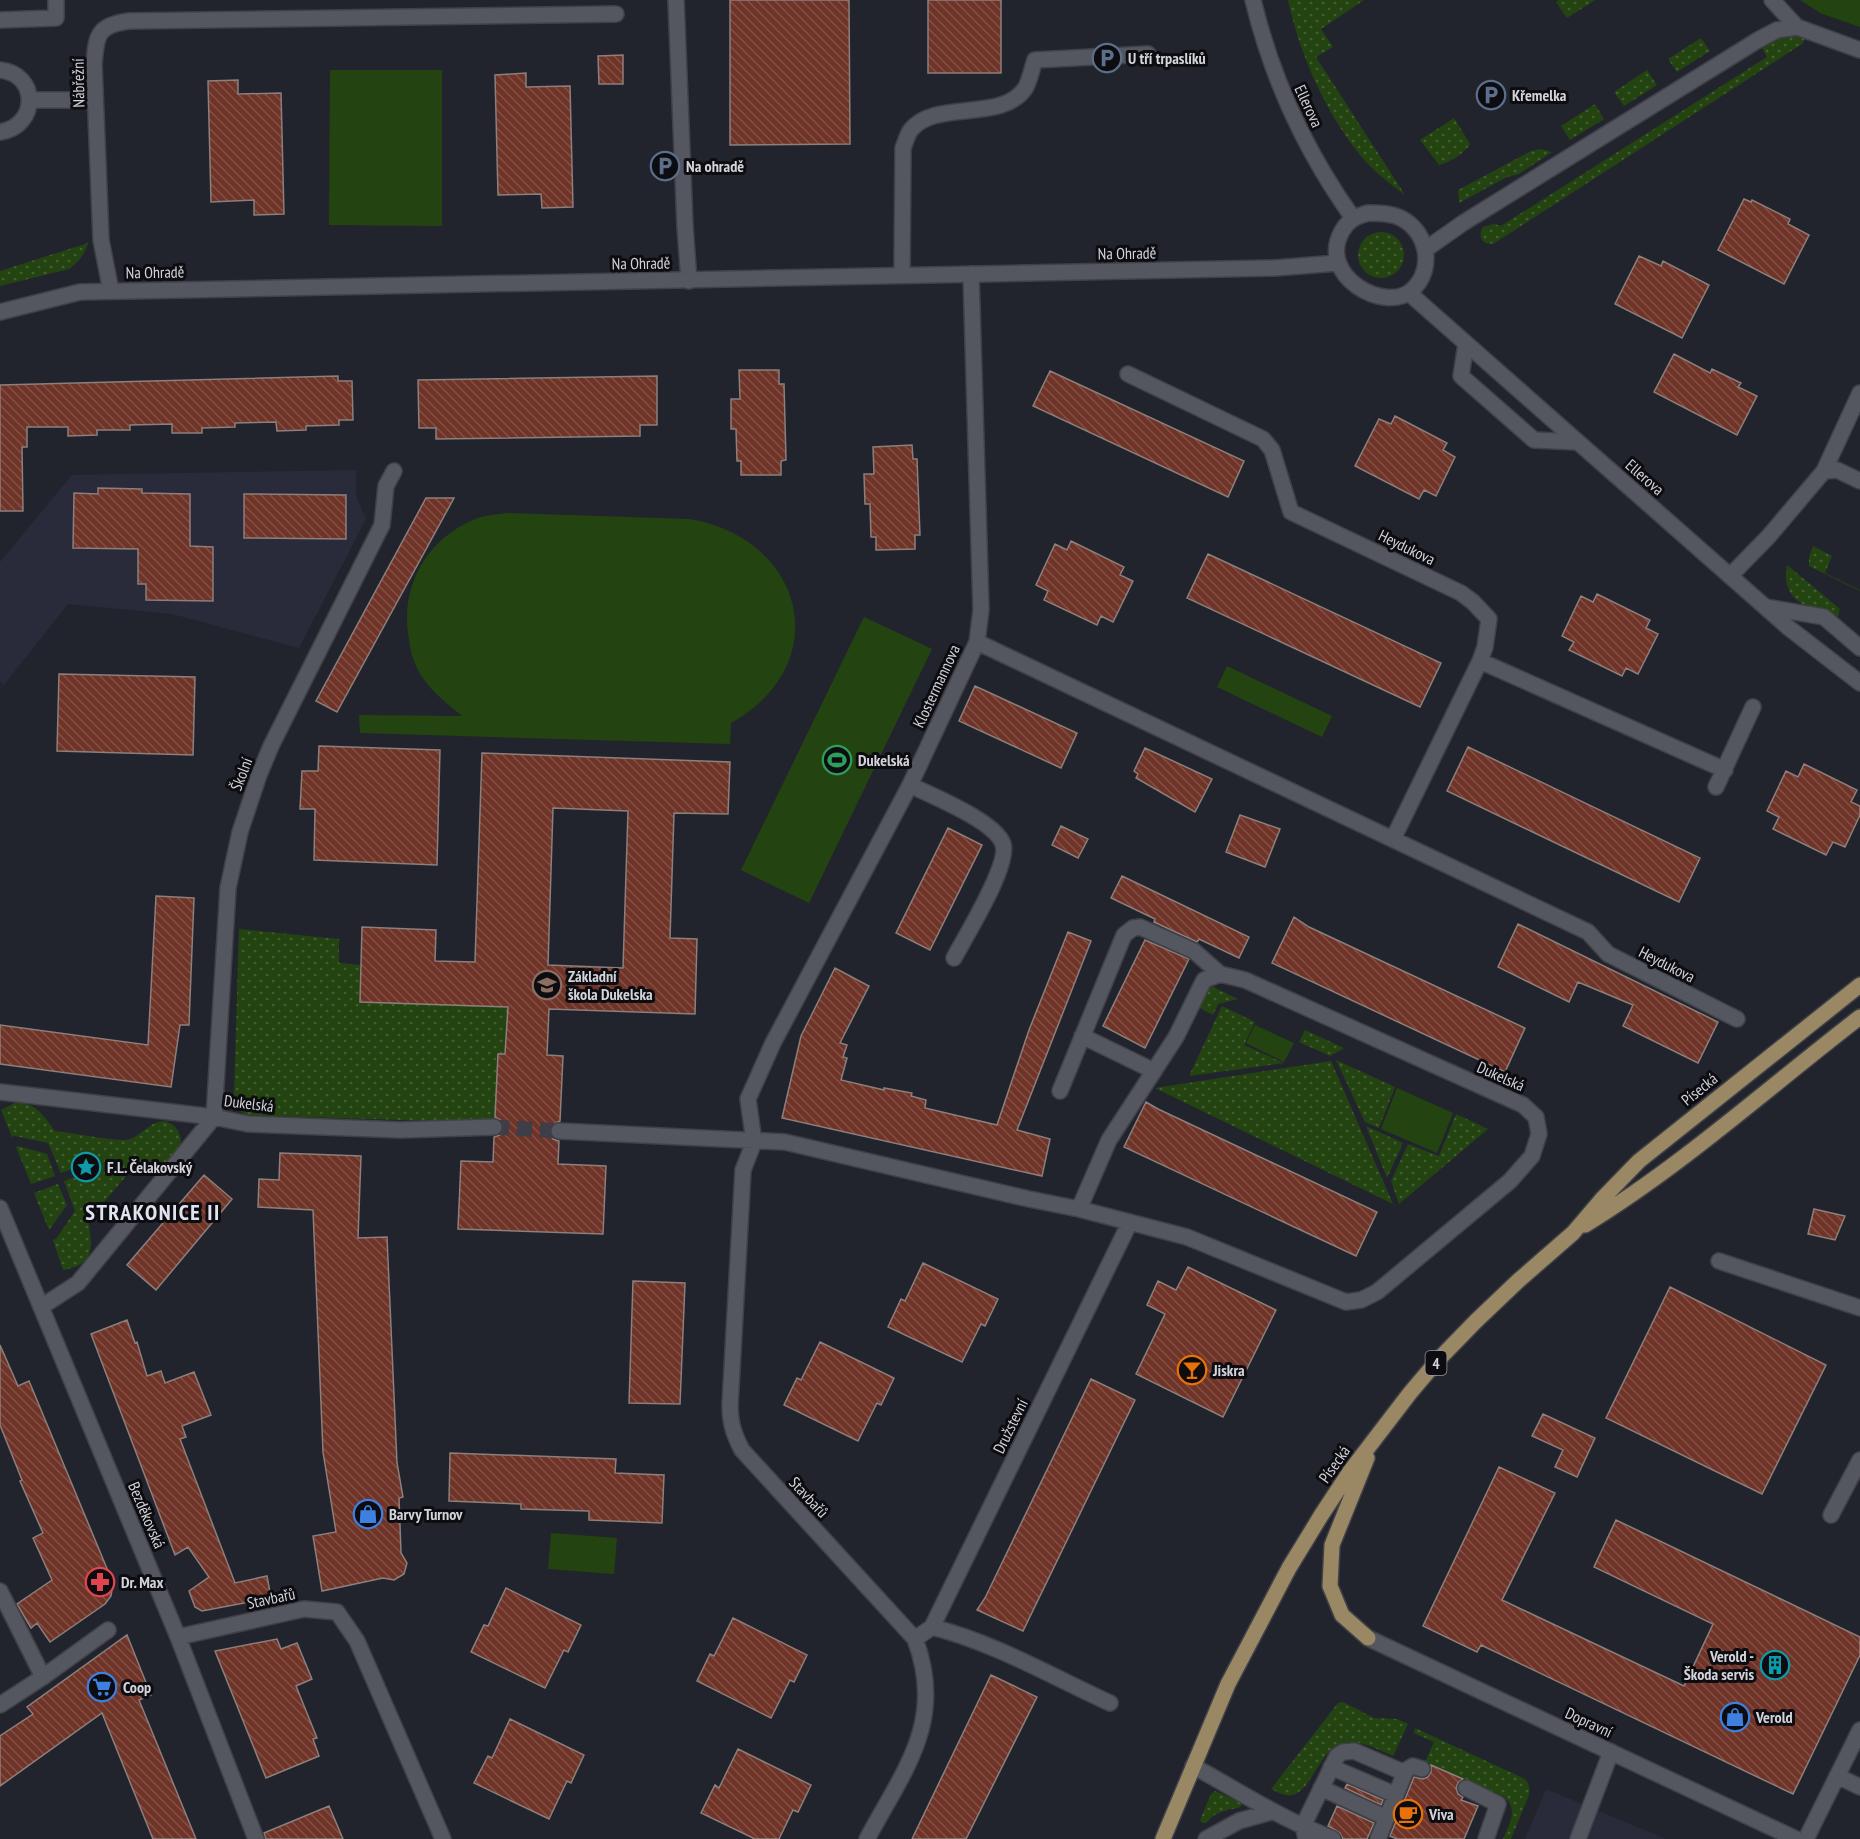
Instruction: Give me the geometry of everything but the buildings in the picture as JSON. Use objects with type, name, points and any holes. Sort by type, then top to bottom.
[{"type":"main road","name":"Písecká","points":[[1193,1766],[1228,1684],[1285,1576],[1322,1514],[1378,1434],[1438,1360],[1518,1281],[1573,1233],[1613,1187],[1660,1143],[1860,985]]},
{"type":"main road","name":"Písecká","points":[[1573,1233],[1622,1203],[1665,1171],[1860,1017]]},
{"type":"main road","points":[[1368,1638],[1342,1615],[1330,1586],[1332,1545],[1378,1434]]},
{"type":"main road","name":"4","points":[[1163,1839],[1193,1766]]},
{"type":"street","points":[[0,20],[57,18],[56,0]]},
{"type":"street","points":[[676,0],[689,281]]},
{"type":"street","name":"Ellerova","points":[[1253,0],[1261,36],[1284,98],[1309,150],[1353,218]]},
{"type":"street","points":[[1772,0],[1797,27],[1860,50]]},
{"type":"street","name":"Nábřežní","points":[[111,291],[101,240],[96,100],[96,44],[98,34],[105,28],[116,23],[616,14]]},
{"type":"street","points":[[1426,249],[1463,223],[1758,40],[1777,30],[1797,27]]},
{"type":"street","points":[[902,275],[903,148],[911,130],[927,119],[953,112],[991,108],[1015,98],[1026,87],[1035,60],[1148,54]]},
{"type":"street","points":[[0,70],[12,73],[19,78],[30,100],[28,110],[18,125],[0,132]]},
{"type":"street","points":[[30,100],[96,100]]},
{"type":"street","points":[[1368,213],[1383,213],[1396,216],[1416,230],[1426,249],[1426,260],[1421,277],[1409,293],[1390,297],[1366,291],[1353,284],[1338,263],[1336,249],[1345,226],[1353,218],[1368,213]]},
{"type":"street","name":"Na Ohradě","points":[[0,312],[80,292],[1285,268],[1338,263]]},
{"type":"street","name":"Klostermannova","points":[[754,1142],[748,1099],[773,1043],[910,785],[977,642],[981,610],[971,274]]},
{"type":"street","name":"Ellerova","points":[[1409,293],[1730,576],[1831,662],[1860,683]]},
{"type":"street","points":[[1466,344],[1461,376],[1534,440],[1577,442]]},
{"type":"street","name":"Heydukova","points":[[1128,374],[1263,439],[1272,450],[1291,512],[1441,584],[1473,602],[1489,619],[1485,647],[1480,661],[1393,839]]},
{"type":"street","points":[[1730,576],[1769,536],[1824,471],[1860,393]]},
{"type":"street","points":[[1824,471],[1837,470],[1860,481]]},
{"type":"street","name":"Školní","points":[[214,1117],[228,888],[240,832],[259,775],[275,737],[382,525],[386,486],[394,471]]},
{"type":"street","points":[[1766,607],[1824,617],[1860,648]]},
{"type":"street","name":"Heydukova","points":[[977,642],[1588,932],[1608,954],[1737,1019]]},
{"type":"street","points":[[1480,661],[1725,770]]},
{"type":"street","points":[[1716,787],[1753,707]]},
{"type":"street","points":[[910,785],[976,817],[1003,843],[1004,856],[1000,872],[954,958]]},
{"type":"street","points":[[1060,1091],[1124,935],[1133,928],[1140,927],[1194,951],[1220,974],[1204,980],[1176,1037],[1109,1140],[1079,1209]]},
{"type":"street","name":"Dukelská","points":[[559,1131],[785,1142],[1079,1209],[1187,1237],[1346,1302],[1377,1292],[1510,1181],[1532,1156],[1539,1134],[1536,1117],[1522,1106],[1245,980],[1220,974]]},
{"type":"street","points":[[1082,1036],[1154,1071]]},
{"type":"street","name":"Dukelská","points":[[0,1092],[214,1117],[248,1124],[401,1130],[495,1127]]},
{"type":"street","points":[[41,1307],[78,1283],[214,1117]]},
{"type":"street","name":"Stavbařů","points":[[754,1142],[743,1170],[730,1406],[731,1424],[735,1437],[748,1457],[915,1639],[922,1658],[926,1688],[923,1727],[915,1751],[867,1839]]},
{"type":"street","name":"Bezděkovská","points":[[0,1208],[178,1637],[256,1839]]},
{"type":"street","name":"Družstevní","points":[[915,1639],[932,1627],[1130,1222]]},
{"type":"street","points":[[1719,1261],[1860,1308]]},
{"type":"street","points":[[1831,1515],[1860,1460]]},
{"type":"street","points":[[0,1591],[43,1677]]},
{"type":"street","name":"Stavbařů","points":[[178,1637],[304,1609],[337,1612],[357,1641],[443,1839]]},
{"type":"street","points":[[932,1627],[964,1635],[1110,1703]]},
{"type":"street","points":[[0,1705],[108,1630]]},
{"type":"street","name":"Dopravní","points":[[1368,1638],[1796,1839]]},
{"type":"street","points":[[1806,1839],[1860,1730]]},
{"type":"street","points":[[1304,1832],[1336,1756],[1342,1752],[1354,1751],[1404,1773]]},
{"type":"street","points":[[1578,1839],[1611,1752]]},
{"type":"street","points":[[1193,1766],[1258,1802],[1270,1812],[1304,1832],[1333,1839]]},
{"type":"street","points":[[1378,1839],[1404,1773],[1413,1766],[1422,1769]]},
{"type":"street","points":[[1331,1767],[1396,1795]]},
{"type":"street","points":[[1837,1776],[1860,1787]]},
{"type":"street","points":[[1321,1788],[1387,1818]]},
{"type":"street","points":[[1466,1788],[1498,1804],[1486,1839]]},
{"type":"street","points":[[1206,1839],[1239,1821],[1270,1812]]},
{"type":"shaded area","points":[[356,470],[356,496],[366,519],[299,648],[172,614],[68,604],[3,686],[0,680],[0,562],[72,475]]},
{"type":"shaded area","points":[[1546,1789],[1666,1839],[1525,1839]]},
{"type":"green space","points":[[1288,0],[1364,0],[1321,29],[1333,47],[1316,57],[1405,195],[1365,161],[1336,120],[1307,62]]},
{"type":"green space","points":[[1559,0],[1595,0],[1567,18],[1556,2]]},
{"type":"green space","points":[[1800,0],[1860,0],[1860,27],[1820,13]]},
{"type":"green space","points":[[1789,36],[1806,37],[1802,44],[1493,244],[1485,243],[1482,239],[1483,227],[1494,224],[1501,226],[1767,57],[1761,46]]},
{"type":"green space","points":[[1701,38],[1710,51],[1677,72],[1668,59]]},
{"type":"green space","points":[[330,70],[442,70],[442,226],[329,225]]},
{"type":"green space","points":[[1647,70],[1657,85],[1624,106],[1614,92]]},
{"type":"green space","points":[[1595,104],[1604,119],[1570,140],[1561,126]]},
{"type":"green space","points":[[1454,118],[1470,144],[1456,157],[1439,165],[1420,140]]},
{"type":"green space","points":[[1541,149],[1552,152],[1519,174],[1507,177],[1459,203],[1458,190],[1531,151]]},
{"type":"green space","points":[[1381,232],[1397,239],[1404,255],[1397,271],[1381,278],[1365,271],[1358,255],[1365,239]]},
{"type":"green space","points":[[88,243],[81,258],[69,269],[0,286],[0,271]]},
{"type":"green space","points":[[509,513],[689,519],[728,531],[759,550],[781,576],[793,606],[795,637],[785,668],[764,698],[731,723],[730,744],[360,733],[359,715],[462,716],[432,690],[416,666],[409,639],[408,601],[421,566],[444,538],[478,518]]},
{"type":"green space","points":[[1813,546],[1832,556],[1825,573],[1860,591],[1809,566]]},
{"type":"green space","points":[[1787,565],[1840,609],[1837,619],[1807,607],[1792,595],[1786,577]]},
{"type":"green space","name":"Dukelská","points":[[864,617],[932,649],[809,903],[741,870]]},
{"type":"green space","points":[[1227,666],[1332,716],[1322,737],[1217,687]]},
{"type":"green space","points":[[239,929],[339,939],[339,963],[361,965],[360,1002],[508,1007],[505,1054],[498,1054],[495,1123],[245,1115],[236,1108],[234,1094]]},
{"type":"green space","points":[[1207,984],[1238,999],[1218,1004],[1213,1015],[1196,1006]]},
{"type":"green space","points":[[1222,1006],[1255,1022],[1244,1045],[1284,1063],[1189,1076]]},
{"type":"green space","points":[[1255,1025],[1294,1043],[1284,1062],[1246,1043]]},
{"type":"green space","points":[[1305,1030],[1344,1048],[1330,1056],[1299,1042]]},
{"type":"green space","points":[[1336,1060],[1395,1087],[1379,1128],[1365,1122]]},
{"type":"green space","points":[[1331,1061],[1393,1204],[1155,1088]]},
{"type":"green space","points":[[1397,1088],[1453,1113],[1437,1153],[1381,1129]]},
{"type":"green space","points":[[17,1102],[35,1108],[55,1131],[125,1140],[161,1121],[174,1126],[179,1134],[181,1145],[174,1157],[164,1163],[143,1164],[132,1169],[88,1221],[91,1247],[86,1259],[73,1268],[63,1270],[53,1240],[75,1211],[64,1181],[75,1177],[84,1182],[91,1180],[97,1175],[98,1165],[91,1157],[83,1156],[74,1161],[72,1169],[61,1173],[48,1143],[12,1137],[1,1110]]},
{"type":"green space","points":[[1456,1114],[1488,1129],[1399,1204],[1391,1181],[1408,1144],[1439,1156]]},
{"type":"green space","points":[[1366,1126],[1403,1143],[1387,1178]]},
{"type":"green space","points":[[16,1147],[47,1154],[55,1176],[31,1184]]},
{"type":"green space","points":[[58,1184],[67,1205],[49,1230],[34,1193]]},
{"type":"green space","points":[[551,1533],[617,1538],[614,1574],[548,1569]]},
{"type":"green space","points":[[1343,1702],[1374,1718],[1397,1719],[1408,1724],[1393,1756],[1360,1743],[1339,1744],[1331,1749],[1300,1791],[1287,1795],[1271,1789],[1338,1703]]},
{"type":"green space","points":[[1415,1728],[1523,1778],[1527,1782],[1529,1795],[1511,1839],[1503,1839],[1512,1816],[1508,1801],[1503,1796],[1425,1762],[1434,1742],[1414,1733]]},
{"type":"green space","points":[[1215,1791],[1242,1803],[1241,1807],[1218,1813],[1206,1823],[1202,1823],[1200,1820],[1211,1794]]},
{"type":"tunnel","points":[[494,1127],[559,1131]]},
{"type":"place","name":"U tří trpaslíků","points":[[1107,58]]},
{"type":"place","name":"Křemelka","points":[[1491,95]]},
{"type":"place","name":"Na ohradě","points":[[665,166]]},
{"type":"place","name":"Dukelská","points":[[837,760]]},
{"type":"place","name":"Základní škola Dukelska","points":[[547,985]]},
{"type":"place","name":"F.L. Čelakovský","points":[[86,1167]]},
{"type":"place","name":"Jiskra","points":[[1192,1370]]},
{"type":"place","name":"Barvy Turnov","points":[[368,1514]]},
{"type":"place","name":"Dr. Max","points":[[100,1582]]},
{"type":"place","name":"Verold - Škoda servis","points":[[1775,1665]]},
{"type":"place","name":"Coop","points":[[102,1687]]},
{"type":"place","name":"Verold","points":[[1735,1717]]},
{"type":"place","name":"Viva","points":[[1408,1814]]},
{"type":"district","name":"STRAKONICE II","points":[[153,1212]]}]
